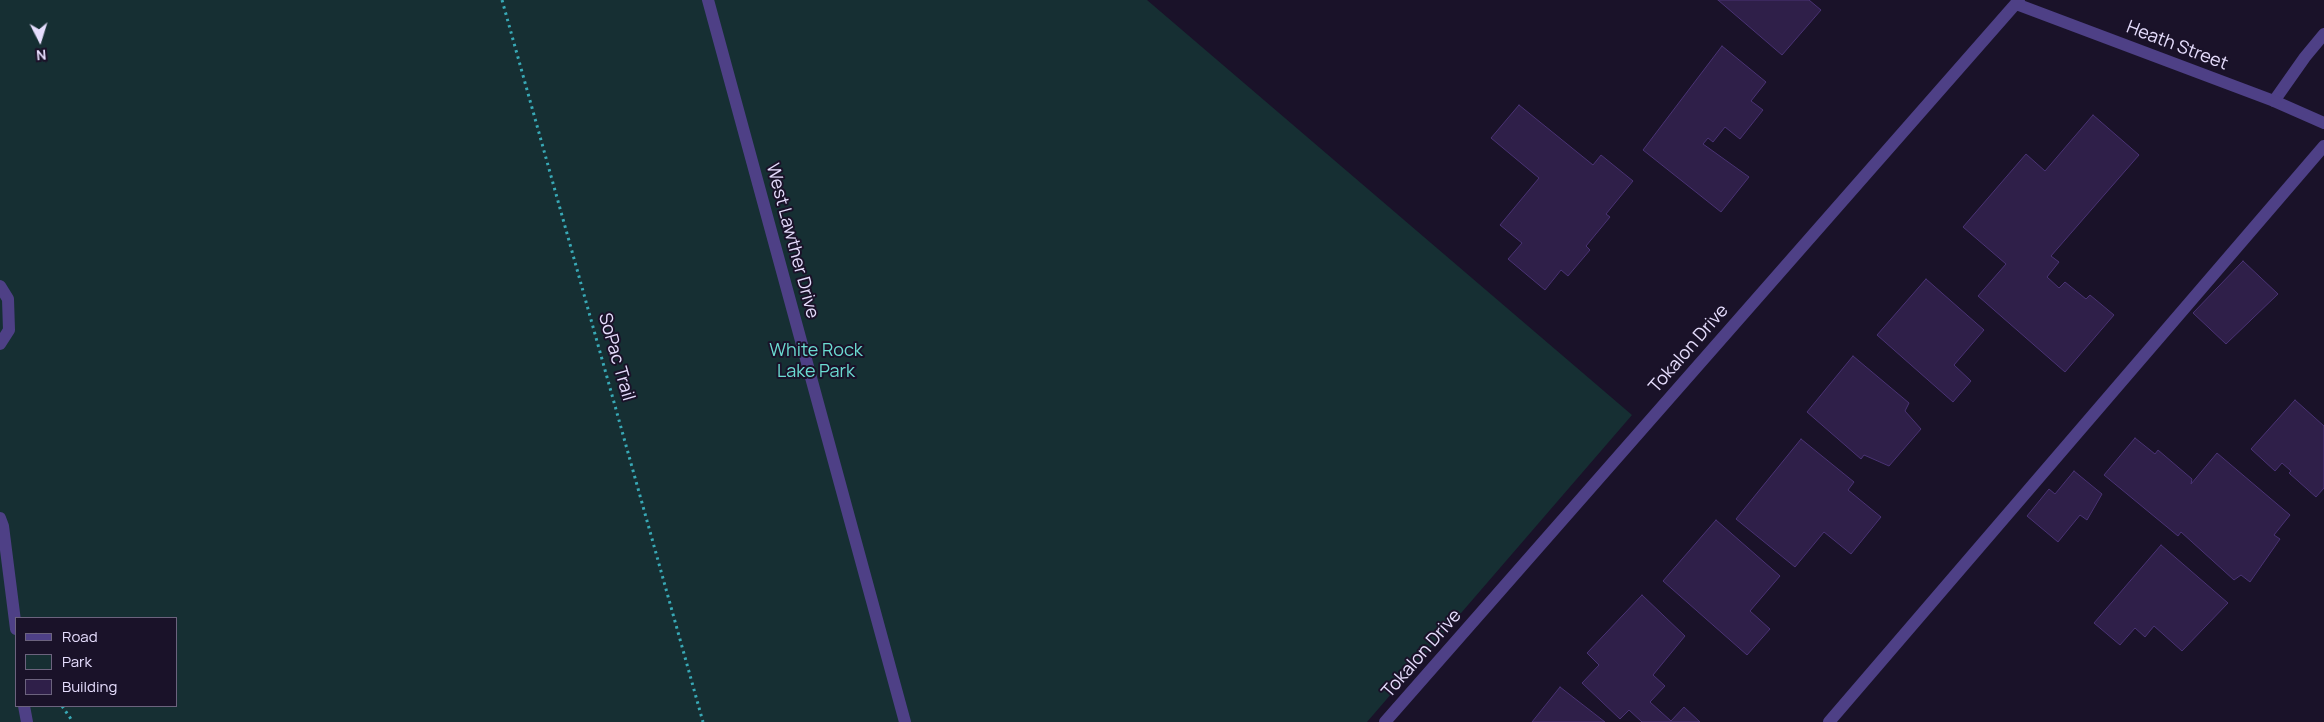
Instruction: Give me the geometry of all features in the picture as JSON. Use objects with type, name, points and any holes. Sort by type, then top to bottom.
[{"type":"street","name":"West Lawther Drive","points":[[708,0],[905,722]]},
{"type":"street","name":"Heath Street","points":[[2018,2],[2274,101],[2324,123]]},
{"type":"street","name":"Tokalon Drive","points":[[1385,722],[2018,2]]},
{"type":"street","points":[[2274,101],[2305,56],[2324,34]]},
{"type":"street","points":[[1830,722],[2324,146]]},
{"type":"street","points":[[0,286],[8,299],[8,330],[0,344]]},
{"type":"street","points":[[0,518],[3,526],[15,621]]},
{"type":"street","points":[[24,707],[27,722]]},
{"type":"path","name":"SoPac Trail","points":[[502,0],[703,722]]},
{"type":"path","points":[[63,707],[73,722]]},
{"type":"green space","name":"White Rock Lake Park","points":[[0,0],[1147,0],[1632,415],[1367,722],[0,722]]},
{"type":"building","points":[[1718,0],[1809,0],[1821,10],[1782,55]]},
{"type":"building","points":[[1722,46],[1766,82],[1751,101],[1763,110],[1740,139],[1725,127],[1713,142],[1708,138],[1703,144],[1749,177],[1721,212],[1643,150]]},
{"type":"building","points":[[1519,105],[1593,165],[1601,155],[1633,181],[1606,214],[1610,217],[1586,246],[1590,250],[1568,276],[1561,270],[1545,290],[1508,259],[1522,243],[1500,225],[1539,178],[1491,138]]},
{"type":"building","points":[[2093,115],[2139,155],[2051,256],[2059,262],[2047,277],[2059,288],[2065,282],[2086,299],[2090,295],[2114,315],[2065,372],[1978,296],[2006,264],[1963,227],[2026,154],[2045,171]]},
{"type":"building","points":[[2243,261],[2278,294],[2226,344],[2193,313]]},
{"type":"building","points":[[1926,279],[1984,330],[1954,365],[1971,381],[1953,402],[1877,335]]},
{"type":"building","points":[[1853,356],[1909,403],[1905,411],[1921,429],[1889,466],[1864,455],[1861,459],[1807,412]]},
{"type":"building","points":[[2295,400],[2324,426],[2324,488],[2316,497],[2289,473],[2291,471],[2282,463],[2275,471],[2251,449]]},
{"type":"building","points":[[2135,438],[2155,454],[2158,450],[2192,479],[2191,484],[2217,453],[2290,515],[2274,535],[2280,539],[2250,582],[2241,575],[2234,580],[2181,532],[2178,536],[2104,475]]},
{"type":"building","points":[[1801,439],[1854,482],[1848,490],[1881,517],[1851,554],[1824,532],[1795,567],[1736,519]]},
{"type":"building","points":[[2074,471],[2102,494],[2087,520],[2080,515],[2058,542],[2027,516],[2049,489],[2055,494]]},
{"type":"building","points":[[1716,520],[1780,576],[1750,611],[1770,629],[1747,655],[1663,581]]},
{"type":"building","points":[[2161,545],[2228,603],[2182,651],[2154,626],[2145,637],[2135,628],[2120,645],[2094,623]]},
{"type":"building","points":[[1642,595],[1685,636],[1653,675],[1665,686],[1650,702],[1671,721],[1684,707],[1700,722],[1642,722],[1629,710],[1620,719],[1582,683],[1599,665],[1587,653]]},
{"type":"building","points":[[1560,687],[1605,722],[1532,722]]}]
